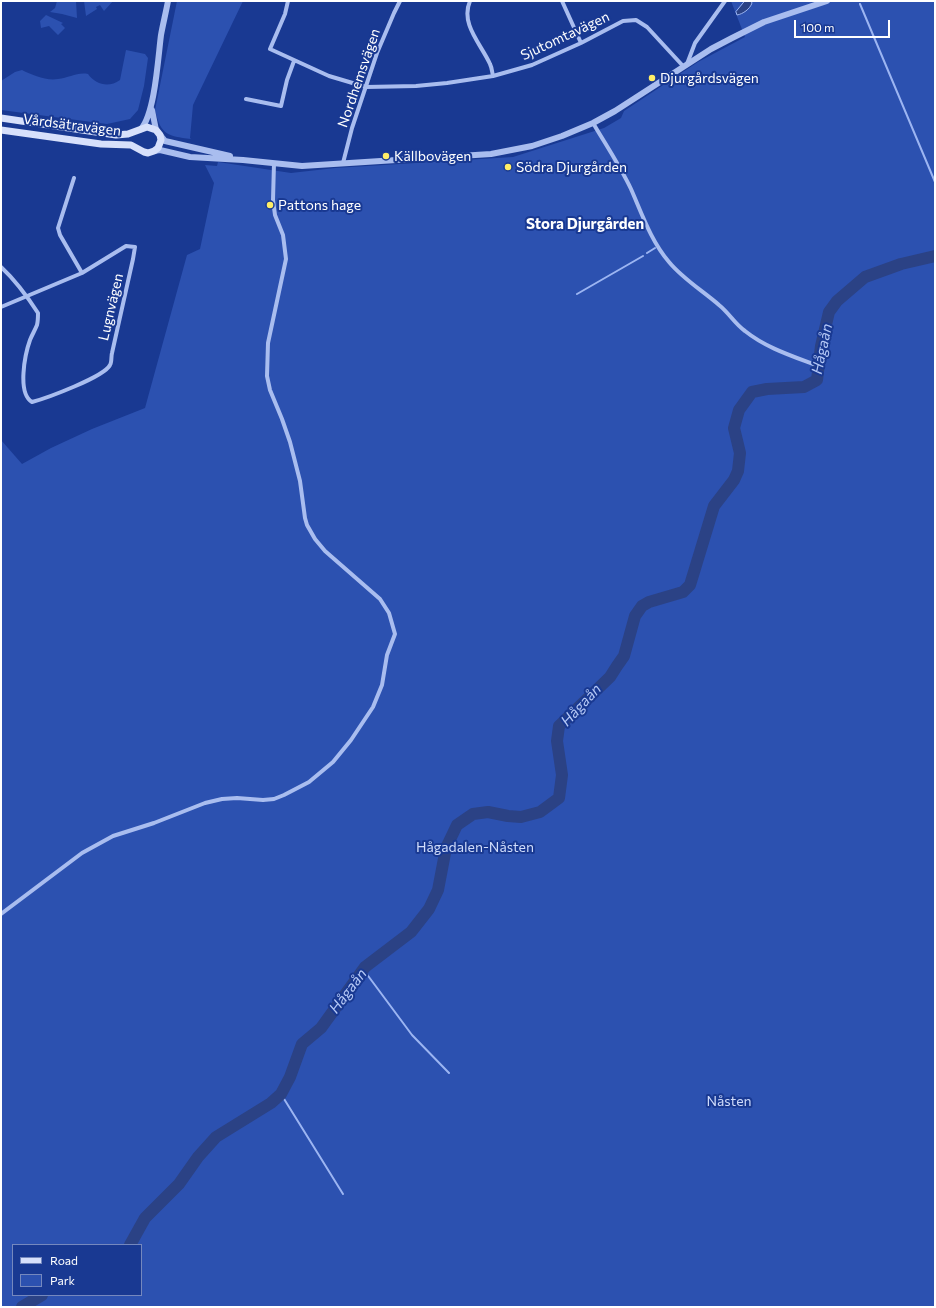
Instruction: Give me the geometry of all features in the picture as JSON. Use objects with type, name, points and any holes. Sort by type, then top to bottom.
[{"type":"main road","name":"Vårdsätravägen","points":[[1,118],[116,135],[128,134],[139,130]]},
{"type":"main road","points":[[147,127],[158,133],[160,145],[154,152],[148,153],[139,150],[135,143],[135,137],[139,130],[147,127]]},
{"type":"main road","name":"Vårdsätravägen","points":[[1,130],[101,144],[131,145],[139,150]]},
{"type":"street","points":[[139,130],[146,124],[151,106],[161,34],[168,1]]},
{"type":"street","points":[[288,1],[285,14],[270,49],[328,76],[366,87]]},
{"type":"street","name":"Nordhemsvägen","points":[[343,163],[352,128],[377,53],[400,1]]},
{"type":"street","points":[[470,1],[467,8],[469,27],[490,65],[493,76]]},
{"type":"street","points":[[562,1],[581,43]]},
{"type":"street","points":[[685,65],[695,43],[725,1]]},
{"type":"street","points":[[154,152],[160,150],[190,157],[243,160],[302,166],[490,154],[539,144],[593,124],[716,46],[764,22],[827,1]]},
{"type":"street","name":"Sjutomtavägen","points":[[366,87],[416,86],[493,76],[532,65],[581,43],[623,21],[636,20],[647,27],[685,65]]},
{"type":"street","points":[[246,99],[281,106],[287,80],[294,61]]},
{"type":"street","points":[[151,106],[152,116],[158,133],[165,141],[243,160]]},
{"type":"street","points":[[593,124],[614,157],[652,236],[668,261],[684,277],[721,306],[743,330],[756,340],[771,348],[813,364]]},
{"type":"street","points":[[1,914],[82,853],[113,836],[154,823],[205,803],[222,799],[237,798],[274,800],[309,782],[333,762],[351,740],[373,707],[382,685],[387,655],[395,634],[391,618],[380,599],[325,551],[315,539],[307,525],[300,482],[290,442],[268,383],[268,343],[286,259],[284,235],[275,214],[274,207],[274,163]]},
{"type":"street","points":[[1,307],[82,273],[60,235],[58,228],[74,178]]},
{"type":"street","name":"Lugnvägen","points":[[27,295],[38,313],[36,326],[30,340],[23,366],[24,389],[28,400],[32,402],[44,399],[94,377],[110,365],[134,259],[135,247],[126,246],[82,273]]},
{"type":"street","points":[[1,267],[27,295]]},
{"type":"green space","points":[[57,1],[76,1],[77,18],[50,12],[55,8]]},
{"type":"green space","points":[[84,1],[113,1],[104,11],[100,5],[96,7],[97,9],[86,16]]},
{"type":"green space","points":[[177,1],[243,1],[193,105],[191,139],[176,137],[166,133],[160,125],[155,110]]},
{"type":"green space","name":"Hågadalen-Nåsten","points":[[731,1],[935,1],[935,1307],[1,1307],[1,440],[22,464],[51,448],[92,429],[145,408],[187,255],[200,249],[214,183],[205,165],[217,166],[218,162],[291,173],[335,168],[513,157],[604,128],[621,118],[624,111],[698,62],[745,37]]},
{"type":"green space","points":[[46,15],[63,23],[61,24],[65,28],[58,35],[49,26],[41,28],[40,21]]},
{"type":"green space","points":[[126,50],[145,54],[148,58],[144,86],[138,110],[130,119],[107,124],[1,110],[1,81],[15,72],[22,70],[39,77],[49,79],[88,74],[95,81],[107,85],[120,80]]},
{"type":"shaded area","points":[[745,1],[751,1],[752,3],[750,7],[742,14],[737,15],[736,12]]},
{"type":"waterway","points":[[860,4],[935,182]]},
{"type":"waterway","points":[[647,253],[655,248]]},
{"type":"waterway","points":[[577,294],[643,256]]},
{"type":"waterway","name":"Hågaån","points":[[131,1244],[145,1218],[179,1184],[198,1157],[216,1137],[271,1103],[281,1094],[290,1077],[302,1044],[321,1028],[365,967],[411,932],[429,909],[438,890],[446,848],[457,825],[473,814],[488,812],[521,817],[540,812],[559,798],[562,775],[557,741],[559,726],[610,677],[624,656],[635,616],[642,606],[649,602],[683,592],[690,585],[714,506],[734,480],[738,471],[740,453],[734,428],[739,410],[752,392],[767,389],[804,387],[817,380],[821,346],[829,312],[837,301],[865,277],[901,264],[935,256]]},
{"type":"waterway","points":[[363,969],[412,1035],[449,1073]]},
{"type":"waterway","points":[[281,1094],[343,1194]]},
{"type":"waterway","name":"Hågaån","points":[[22,1307],[40,1296]]},
{"type":"place","name":"Djurgårdsvägen","points":[[652,78]]},
{"type":"place","name":"Källbovägen","points":[[386,156]]},
{"type":"place","name":"Södra Djurgården","points":[[508,167]]},
{"type":"place","name":"Pattons hage","points":[[270,205]]},
{"type":"district","name":"Stora Djurgården","points":[[585,224]]},
{"type":"park label","name":"Nåsten","points":[[729,1101]]}]
